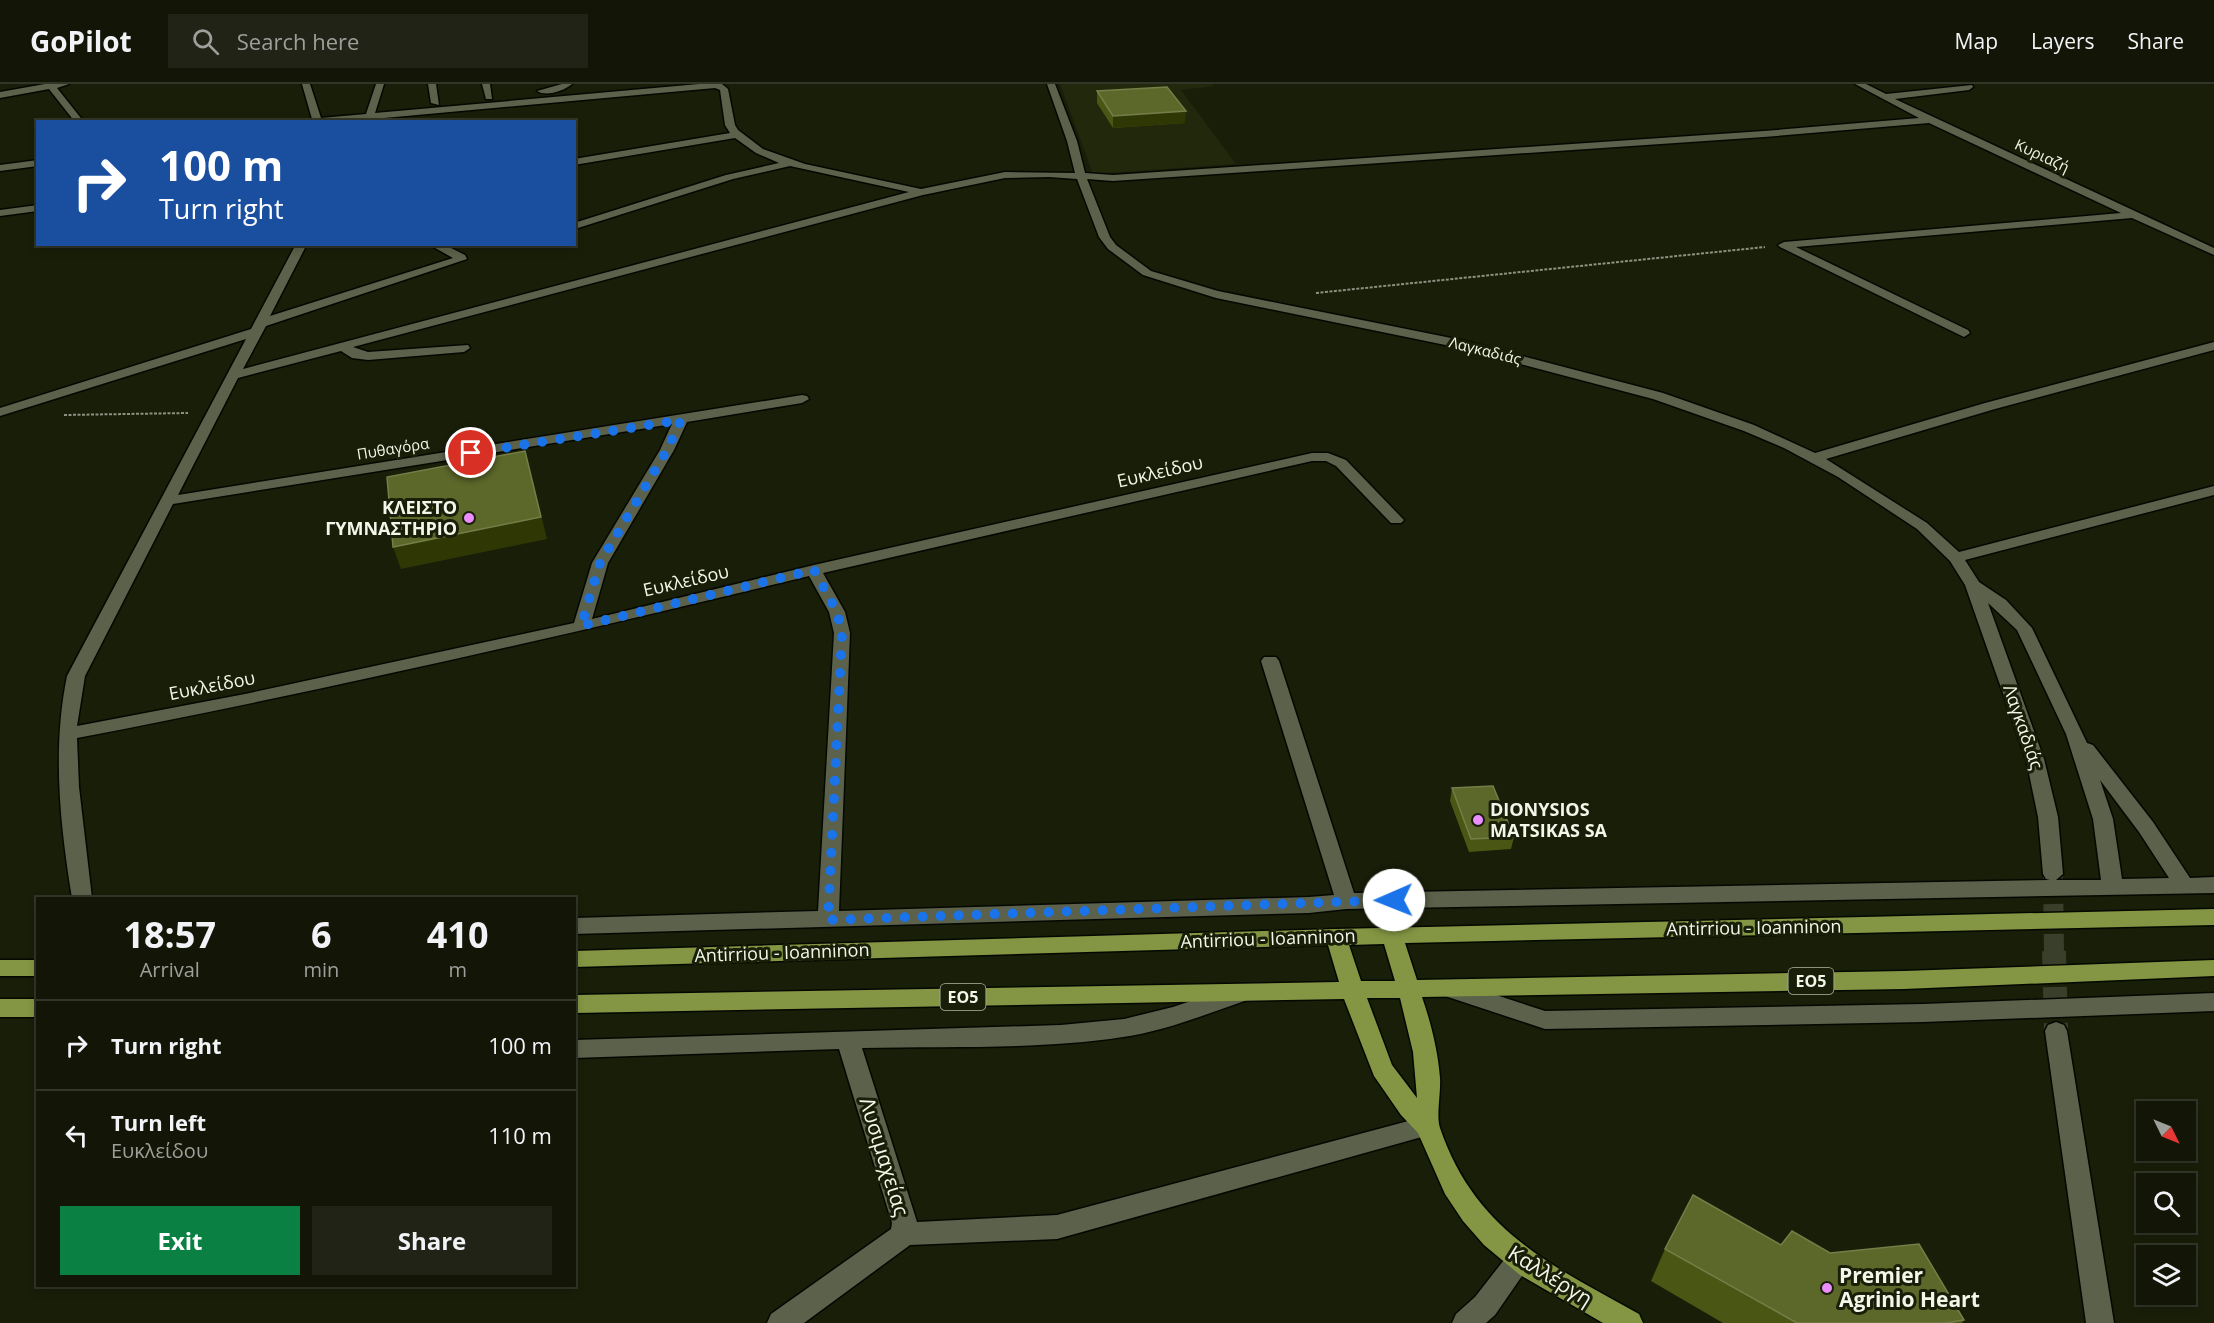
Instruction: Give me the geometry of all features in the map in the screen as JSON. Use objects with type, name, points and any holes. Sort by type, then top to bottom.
[{"type":"main road","name":"Antirriou - Ioanninon","points":[[576,959],[1336,937],[2214,918]]},
{"type":"main road","name":"Καλλέργη","points":[[1392,936],[1419,1021],[1428,1061],[1430,1103],[1427,1126]]},
{"type":"main road","name":"Καλλέργη","points":[[1336,937],[1352,989],[1382,1070],[1410,1108],[1427,1126],[1454,1186],[1464,1202],[1493,1237],[1520,1260],[1629,1323]]},
{"type":"main road","points":[[0,968],[36,968]]},
{"type":"main road","name":"ΕΟ5","points":[[576,1004],[1904,980],[2214,968]]},
{"type":"main road","points":[[0,1008],[36,1008]]},
{"type":"street","points":[[0,94],[65,84]]},
{"type":"street","points":[[306,84],[317,120]]},
{"type":"street","points":[[370,116],[380,84]]},
{"type":"street","points":[[432,84],[436,104]]},
{"type":"street","points":[[486,84],[489,97]]},
{"type":"street","points":[[370,116],[436,104],[555,89],[568,84]]},
{"type":"street","name":"Λαγκαδιάς","points":[[1051,84],[1057,96],[1081,176],[1105,237],[1113,248],[1128,261],[1164,280],[1216,294],[1461,344],[1617,384],[1727,420],[1789,445],[1814,458],[1922,526],[1956,558],[1973,585],[2035,759],[2048,817],[2053,874]]},
{"type":"street","name":"Κυριαζή","points":[[1859,84],[1930,120],[2214,252]]},
{"type":"street","points":[[50,85],[78,120]]},
{"type":"street","points":[[328,120],[714,85],[724,89],[730,125],[737,135],[788,164],[922,192]]},
{"type":"street","points":[[1885,97],[1969,87]]},
{"type":"street","points":[[235,375],[922,192],[1005,175],[1049,174],[1113,178],[1764,134],[1930,120]]},
{"type":"street","points":[[576,162],[737,135]]},
{"type":"street","points":[[0,168],[36,163]]},
{"type":"street","points":[[578,225],[730,177],[788,164]]},
{"type":"street","points":[[0,213],[36,208]]},
{"type":"street","points":[[1784,245],[2133,214]]},
{"type":"street","points":[[1784,245],[1964,333]]},
{"type":"street","points":[[82,897],[67,734],[69,702],[76,676],[301,246]]},
{"type":"street","points":[[0,412],[462,259],[437,246]]},
{"type":"street","points":[[1814,458],[1990,406],[2214,346]]},
{"type":"street","points":[[344,347],[357,355],[368,356],[464,348]]},
{"type":"street","name":"Πυθαγόρα","points":[[167,501],[802,399]]},
{"type":"street","points":[[581,626],[600,563],[667,450],[681,420]]},
{"type":"street","name":"Ευκλείδου","points":[[67,734],[245,700],[581,626],[814,570],[1312,457],[1328,457],[1341,463],[1396,520]]},
{"type":"street","points":[[1956,558],[2214,490]]},
{"type":"street","points":[[814,570],[837,612],[842,633],[828,920]]},
{"type":"street","name":"Λαγκαδιάς","points":[[1973,585],[2000,604],[2024,628],[2075,734],[2103,819],[2113,888]]},
{"type":"street","points":[[1270,661],[1346,901]]},
{"type":"street","name":"Λαγκαδιάς","points":[[2075,734],[2146,826],[2185,886]]},
{"type":"street","points":[[576,926],[1309,905],[1346,901],[2214,885]]},
{"type":"street","points":[[1446,988],[1545,1020],[1923,1013],[2214,1002]]},
{"type":"street","points":[[576,1049],[1060,1034],[1124,1028],[1174,1016],[1244,993]]},
{"type":"street","points":[[2056,1031],[2100,1323]]},
{"type":"street","name":"Λυσιμαχείας","points":[[781,1323],[896,1244],[904,1234],[904,1223],[848,1039]]},
{"type":"street","points":[[904,1234],[1057,1227],[1427,1126]]},
{"type":"street","points":[[1466,1323],[1485,1306],[1520,1260]]},
{"type":"path","points":[[1312,293],[1784,245]]},
{"type":"path","points":[[60,415],[214,412]]},
{"type":"shaded area","points":[[1060,84],[1212,84],[1214,86],[1181,90],[1236,164],[1093,174]]},
{"type":"building","points":[[1167,87],[1186,111],[1113,116],[1097,91]]},
{"type":"building","name":"ΚΛΕΙΣΤΟ ΓΥΜΝΑΣΤΗΡΙΟ","points":[[525,451],[541,517],[393,547],[387,477]]},
{"type":"building","points":[[1493,786],[1514,837],[1471,839],[1452,788]]},
{"type":"building","points":[[1693,1195],[1781,1245],[1792,1231],[1830,1253],[1919,1244],[1964,1320],[1946,1323],[1797,1323],[1665,1249]]},
{"type":"tunnel","points":[[2053,874],[2054,952]]},
{"type":"tunnel","points":[[2054,951],[2056,1031]]},
{"type":"place","name":"ΚΛΕΙΣΤΟ ΓΥΜΝΑΣΤΗΡΙΟ","points":[[469,518]]},
{"type":"place","name":"DIONYSIOS MATSIKAS SA","points":[[1478,820]]},
{"type":"place","name":"Premier Agrinio Heart","points":[[1827,1288]]},
{"type":"route","points":[[471,453],[681,420],[667,450],[600,563],[581,626],[814,570],[826,588],[837,612],[842,633],[828,920],[1309,905],[1346,901],[1394,900]]}]
